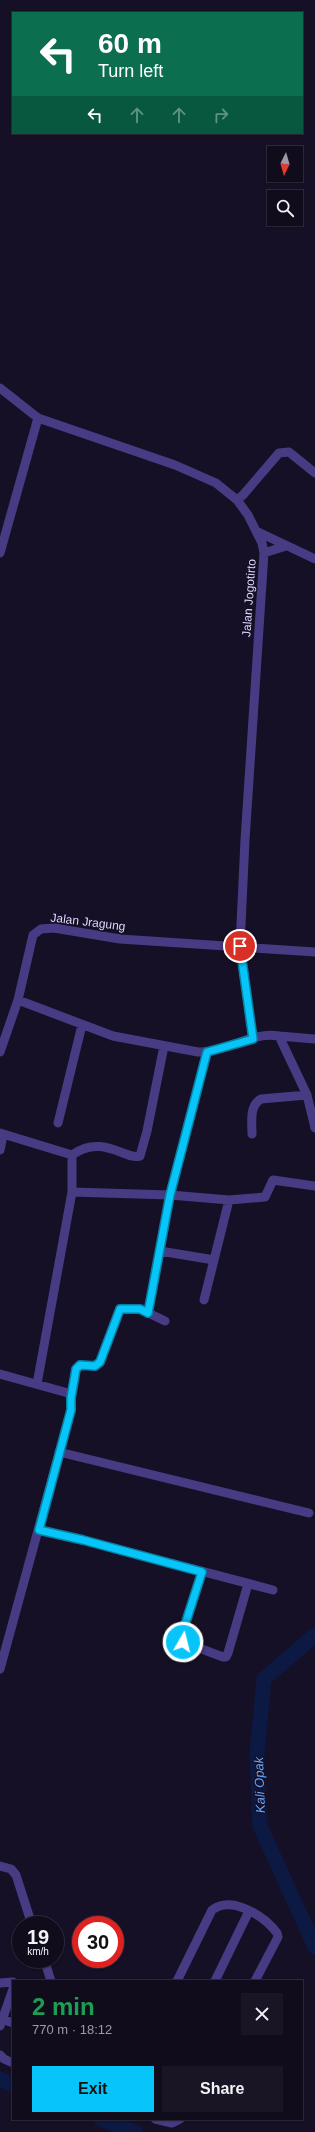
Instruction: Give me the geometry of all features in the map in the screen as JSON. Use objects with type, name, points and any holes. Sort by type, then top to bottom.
[{"type":"street","name":"Jalan Jogotirto","points":[[0,388],[38,418],[175,465],[216,483],[237,500],[256,531],[264,553],[245,840],[240,946],[253,1039]]},
{"type":"street","points":[[0,553],[38,418]]},
{"type":"street","points":[[237,500],[279,453],[284,451],[289,452],[315,473]]},
{"type":"street","points":[[256,531],[315,559]]},
{"type":"street","points":[[264,553],[286,546]]},
{"type":"street","name":"Jalan Jragung","points":[[0,1052],[18,1000],[33,935],[41,929],[54,928],[137,940],[315,952]]},
{"type":"street","points":[[18,1000],[113,1036],[164,1046],[207,1052],[253,1039],[279,1036],[315,1039]]},
{"type":"street","points":[[58,1123],[82,1025]]},
{"type":"street","points":[[279,1036],[307,1095],[315,1128]]},
{"type":"street","points":[[0,1150],[2,1134],[72,1155],[89,1147],[100,1146],[134,1156],[140,1156],[147,1131],[164,1046]]},
{"type":"street","points":[[148,1313],[170,1195],[207,1052]]},
{"type":"street","points":[[252,1134],[253,1106],[256,1102],[261,1099],[307,1095]]},
{"type":"street","points":[[37,1384],[72,1192],[72,1155]]},
{"type":"street","points":[[72,1192],[170,1195],[229,1200],[265,1197],[273,1180],[315,1186]]},
{"type":"street","points":[[204,1300],[229,1200]]},
{"type":"street","points":[[160,1251],[214,1260]]},
{"type":"street","points":[[0,1669],[71,1410],[71,1398],[76,1369],[80,1365],[95,1366],[100,1362],[120,1309],[140,1309],[165,1321]]},
{"type":"street","points":[[0,1374],[68,1393],[71,1398]]},
{"type":"street","points":[[59,1452],[309,1513]]},
{"type":"street","points":[[39,1530],[83,1540],[273,1590]]},
{"type":"street","points":[[202,1572],[182,1634],[183,1642],[223,1657],[226,1657],[228,1653],[248,1584]]},
{"type":"street","points":[[0,1866],[11,1869],[16,1875],[29,1916]]},
{"type":"street","points":[[177,1980],[212,1910],[219,1905],[235,1904],[249,1911],[273,1929],[278,1937],[256,1980]]},
{"type":"street","points":[[215,1980],[249,1911]]},
{"type":"street","points":[[47,1968],[51,1980]]},
{"type":"street","points":[[0,1983],[12,1982]]},
{"type":"street","points":[[12,1992],[1,2022],[12,2023]]},
{"type":"street","points":[[0,2055],[4,2059],[12,2063]]},
{"type":"street","points":[[159,2120],[172,2123],[178,2120]]},
{"type":"waterway","name":"Kali Opak","points":[[315,1635],[264,1679],[257,1754],[260,1826],[315,1947]]},
{"type":"waterway","name":"Kali Opak","points":[[0,2079],[12,2085]]},
{"type":"waterway","name":"Kali Opak","points":[[104,2120],[135,2132]]},
{"type":"route","points":[[183,1642],[182,1634],[202,1572],[83,1540],[39,1530],[71,1410],[71,1398],[76,1369],[80,1365],[95,1366],[100,1362],[117,1313],[120,1309],[140,1309],[148,1313],[170,1195],[207,1052],[253,1039],[240,946]]}]
